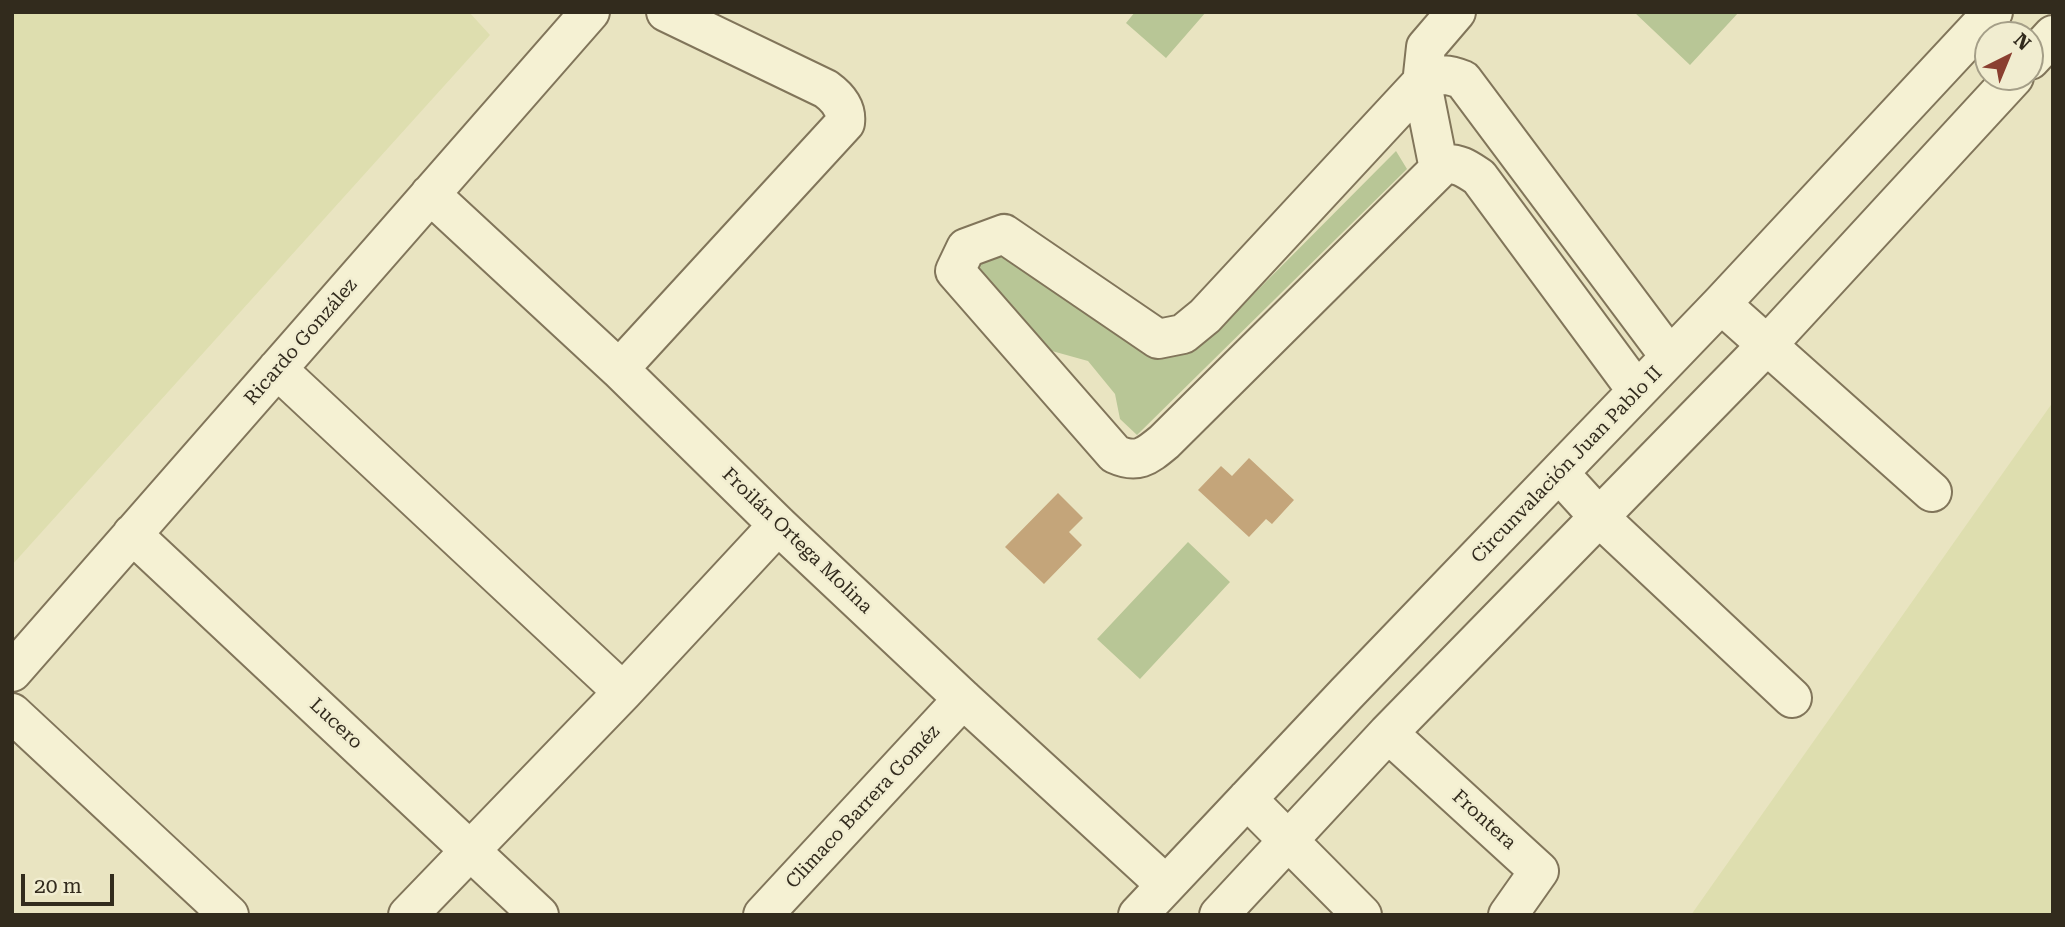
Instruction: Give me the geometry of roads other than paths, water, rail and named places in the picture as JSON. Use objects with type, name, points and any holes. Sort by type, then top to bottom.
[{"type":"street","name":"Ricardo González","points":[[12,672],[590,12]]},
{"type":"street","points":[[619,369],[845,122],[845,111],[835,96],[825,89],[666,12]]},
{"type":"street","points":[[1439,169],[1422,84],[1426,47],[1456,12]]},
{"type":"street","name":"Circunvalación Juan Pablo II","points":[[1138,915],[1721,304],[1993,12]]},
{"type":"street","points":[[1637,391],[1479,177],[1462,165],[1444,164],[1164,442],[1148,455],[1130,460],[1115,454],[956,271],[966,247],[1004,234],[1158,339],[1183,334],[1205,316],[1424,80],[1442,74],[1463,80],[1670,357]]},
{"type":"street","points":[[1219,915],[1388,733],[1768,345],[2001,91]]},
{"type":"street","name":"Froilán Ortega Molina","points":[[430,194],[619,369],[778,525],[963,699],[1166,884]]},
{"type":"street","points":[[1721,304],[1932,492]]},
{"type":"street","points":[[277,369],[623,692]]},
{"type":"street","points":[[1559,473],[1600,517],[1792,698]]},
{"type":"street","points":[[408,915],[623,692],[778,525]]},
{"type":"street","name":"Lucero","points":[[132,534],[539,915]]},
{"type":"street","name":"Climaco Barrera Goméz","points":[[763,915],[963,699]]},
{"type":"street","points":[[12,713],[229,915]]},
{"type":"street","name":"Frontera","points":[[1388,733],[1539,870],[1508,915]]},
{"type":"street","points":[[1247,799],[1362,915]]}]
